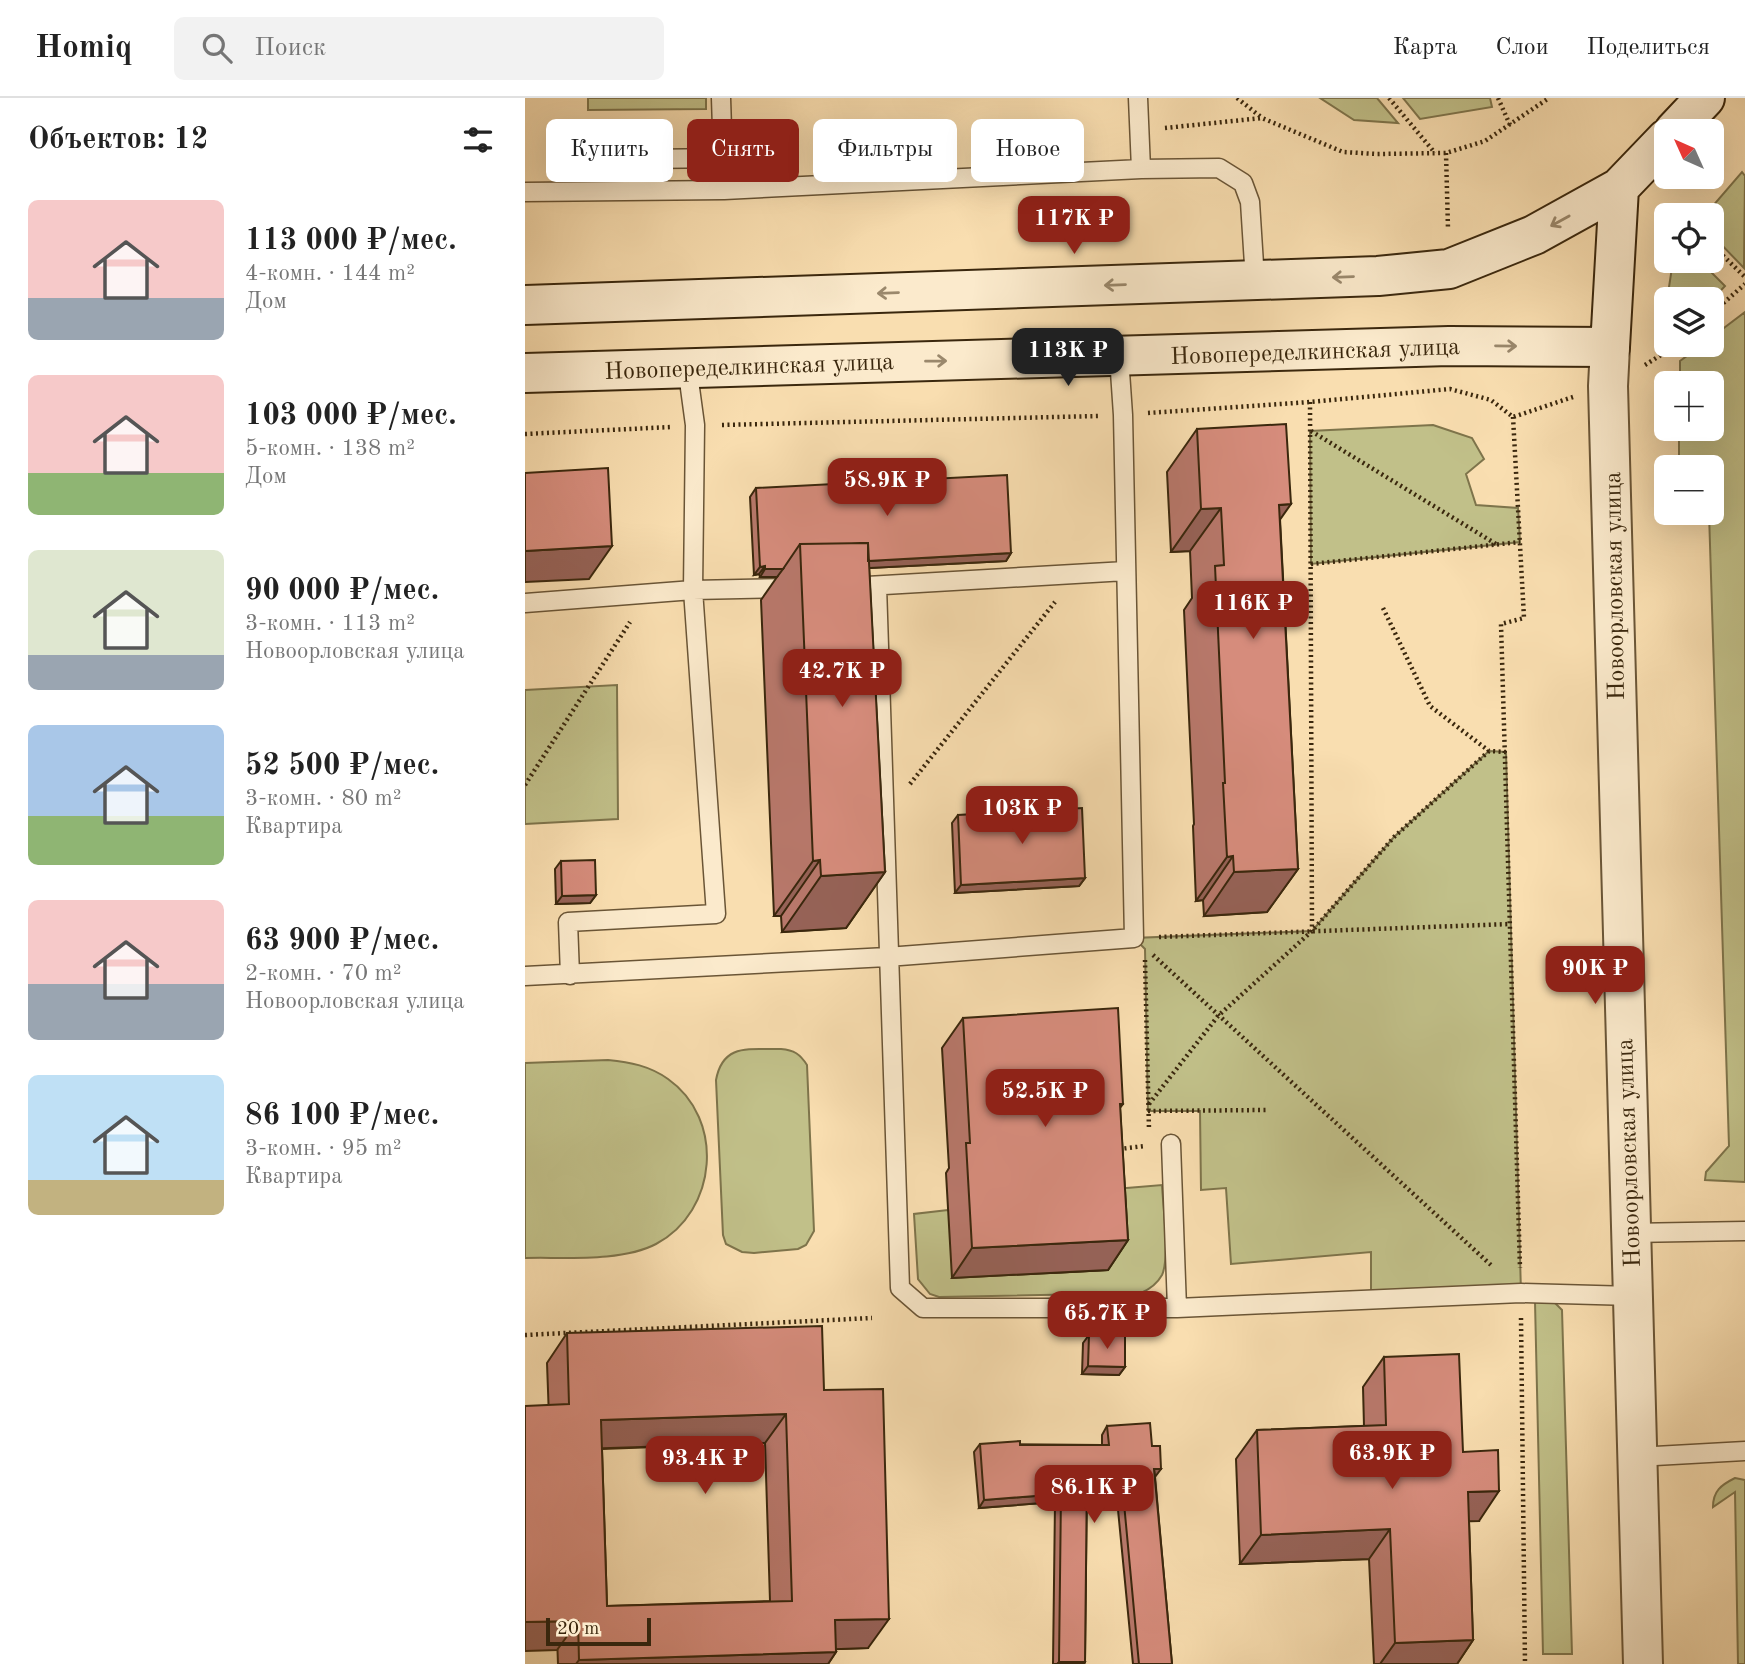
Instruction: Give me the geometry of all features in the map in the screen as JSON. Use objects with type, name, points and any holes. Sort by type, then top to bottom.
[{"type":"main road","points":[[1685,119],[1705,98]]},
{"type":"main road","points":[[525,305],[1378,276],[1449,269],[1534,235],[1619,188],[1654,152]]},
{"type":"main road","points":[[1610,347],[1619,188]]},
{"type":"main road","name":"Новопеределкинская улица","points":[[525,373],[687,366],[1119,357],[1450,346],[1610,347]]},
{"type":"main road","name":"Новоорловская улица","points":[[1610,347],[1608,386],[1643,1664]]},
{"type":"lane","points":[[721,98],[722,119]]},
{"type":"lane","points":[[1138,98],[1141,169]]},
{"type":"lane","points":[[525,192],[724,190],[1141,169],[1220,168],[1243,183],[1250,202],[1255,280]]},
{"type":"lane","points":[[724,182],[724,190]]},
{"type":"lane","points":[[525,976],[887,957],[1134,938],[1119,357]]},
{"type":"lane","points":[[570,975],[568,922],[716,914],[693,590],[695,425],[687,366]]},
{"type":"lane","points":[[850,587],[1126,571]]},
{"type":"lane","points":[[877,586],[887,957],[900,1288],[923,1308],[1177,1308],[1521,1293],[1632,1296]]},
{"type":"lane","points":[[525,603],[693,590],[811,587]]},
{"type":"lane","points":[[1171,1144],[1177,1308]]},
{"type":"lane","points":[[1630,1233],[1745,1231]]},
{"type":"lane","points":[[1637,1457],[1745,1451]]},
{"type":"path","points":[[1237,98],[1262,118],[1343,152],[1377,154],[1446,153],[1469,148],[1485,141],[1549,98]]},
{"type":"path","points":[[1389,98],[1435,153]]},
{"type":"path","points":[[1498,98],[1510,125]]},
{"type":"path","points":[[1140,131],[1262,118]]},
{"type":"path","points":[[1724,257],[1745,277]]},
{"type":"path","points":[[1724,303],[1745,284]]},
{"type":"path","points":[[1310,402],[1312,931]]},
{"type":"path","points":[[1513,416],[1524,618],[1501,624],[1521,1293],[1525,1664]]},
{"type":"path","points":[[1310,431],[1496,544]]},
{"type":"path","points":[[1311,564],[1520,542]]},
{"type":"path","points":[[883,818],[1077,574]]},
{"type":"path","points":[[525,785],[648,594]]},
{"type":"path","points":[[1383,608],[1430,706],[1489,751],[1506,752]]},
{"type":"path","points":[[1149,1104],[1219,1016],[1312,931],[1394,837],[1489,751]]},
{"type":"path","points":[[1134,938],[1510,924]]},
{"type":"path","points":[[1266,1110],[1148,1111],[1145,949],[1521,1293]]},
{"type":"path","points":[[1110,1150],[1171,1144]]},
{"type":"path","points":[[525,1335],[872,1318]]},
{"type":"shaded area","points":[[588,98],[706,98],[706,109],[588,110]]},
{"type":"shaded area","points":[[1320,98],[1377,98],[1398,123],[1354,120]]},
{"type":"shaded area","points":[[1403,98],[1490,98],[1492,107],[1420,119]]},
{"type":"shaded area","points":[[1742,172],[1745,176],[1744,268],[1724,247],[1724,203],[1715,203]]},
{"type":"shaded area","points":[[1671,273],[1712,273],[1725,286],[1724,287],[1669,287]]},
{"type":"shaded area","points":[[1745,312],[1745,1182],[1705,1180],[1706,1172],[1729,1146],[1709,525],[1724,525],[1724,455],[1679,455],[1679,441],[1724,441],[1724,371],[1680,371],[1680,361],[1686,357],[1724,357],[1724,328]]},
{"type":"shaded area","points":[[1433,425],[1472,438],[1484,459],[1466,474],[1476,505],[1518,508],[1520,542],[1311,564],[1310,431]]},
{"type":"shaded area","points":[[617,685],[618,819],[525,824],[525,690]]},
{"type":"shaded area","points":[[1489,751],[1506,752],[1521,1293],[1371,1299],[1371,1252],[1231,1264],[1226,1188],[1201,1190],[1200,1111],[1148,1111],[1145,949],[1134,938],[1312,931],[1394,837]]},
{"type":"shaded area","points":[[749,1049],[781,1049],[796,1053],[807,1065],[814,1231],[806,1245],[798,1249],[742,1252],[726,1244],[723,1235],[716,1080],[725,1059],[732,1054]]},
{"type":"shaded area","points":[[608,1060],[632,1063],[654,1071],[668,1079],[686,1096],[699,1117],[706,1140],[707,1164],[702,1188],[692,1210],[677,1229],[642,1250],[610,1256],[525,1258],[525,1063]]},
{"type":"shaded area","points":[[1162,1185],[1166,1245],[1164,1267],[1158,1281],[1141,1293],[939,1297],[930,1294],[918,1279],[914,1214],[948,1210],[1053,1242],[1055,1273],[1107,1270],[1103,1190]]},
{"type":"shaded area","points":[[1535,1302],[1554,1302],[1562,1310],[1572,1654],[1543,1654]]},
{"type":"shaded area","points":[[1735,1478],[1745,1480],[1745,1664],[1738,1664],[1735,1492],[1713,1507],[1714,1497],[1719,1489]]},
{"type":"building","points":[[1286,424],[1291,504],[1279,505],[1298,869],[1234,872],[1233,856],[1227,857],[1215,566],[1224,565],[1221,508],[1201,509],[1197,429]]},
{"type":"building","points":[[608,468],[612,546],[525,551],[525,473]]},
{"type":"building","points":[[1007,475],[1011,553],[868,561],[868,543],[800,544],[783,569],[760,567],[756,488]]},
{"type":"building","points":[[868,543],[885,872],[821,876],[820,860],[813,861],[800,544]]},
{"type":"building","points":[[1082,808],[1085,878],[961,885],[958,815]]},
{"type":"building","points":[[595,860],[596,895],[562,896],[561,861]]},
{"type":"building","points":[[1118,1008],[1123,1104],[1120,1104],[1128,1240],[972,1248],[966,1143],[970,1143],[963,1018]]},
{"type":"building","points":[[822,1326],[824,1390],[883,1389],[889,1619],[835,1620],[836,1652],[579,1660],[578,1621],[525,1622],[525,1406],[569,1404],[567,1333]],"holes":[[[786,1414],[792,1601],[607,1606],[601,1420]]]},
{"type":"building","points":[[1089,1335],[1125,1335],[1125,1367],[1088,1366]]},
{"type":"building","points":[[1459,1354],[1463,1452],[1498,1450],[1499,1491],[1468,1492],[1473,1640],[1395,1643],[1390,1529],[1261,1535],[1257,1430],[1386,1425],[1384,1357]]},
{"type":"building","points":[[1150,1423],[1152,1446],[1160,1446],[1161,1469],[1154,1469],[1172,1664],[1139,1664],[1121,1471],[1087,1472],[1085,1662],[1059,1662],[1061,1494],[984,1500],[980,1444],[1020,1441],[1020,1445],[1109,1445],[1107,1426]]}]
